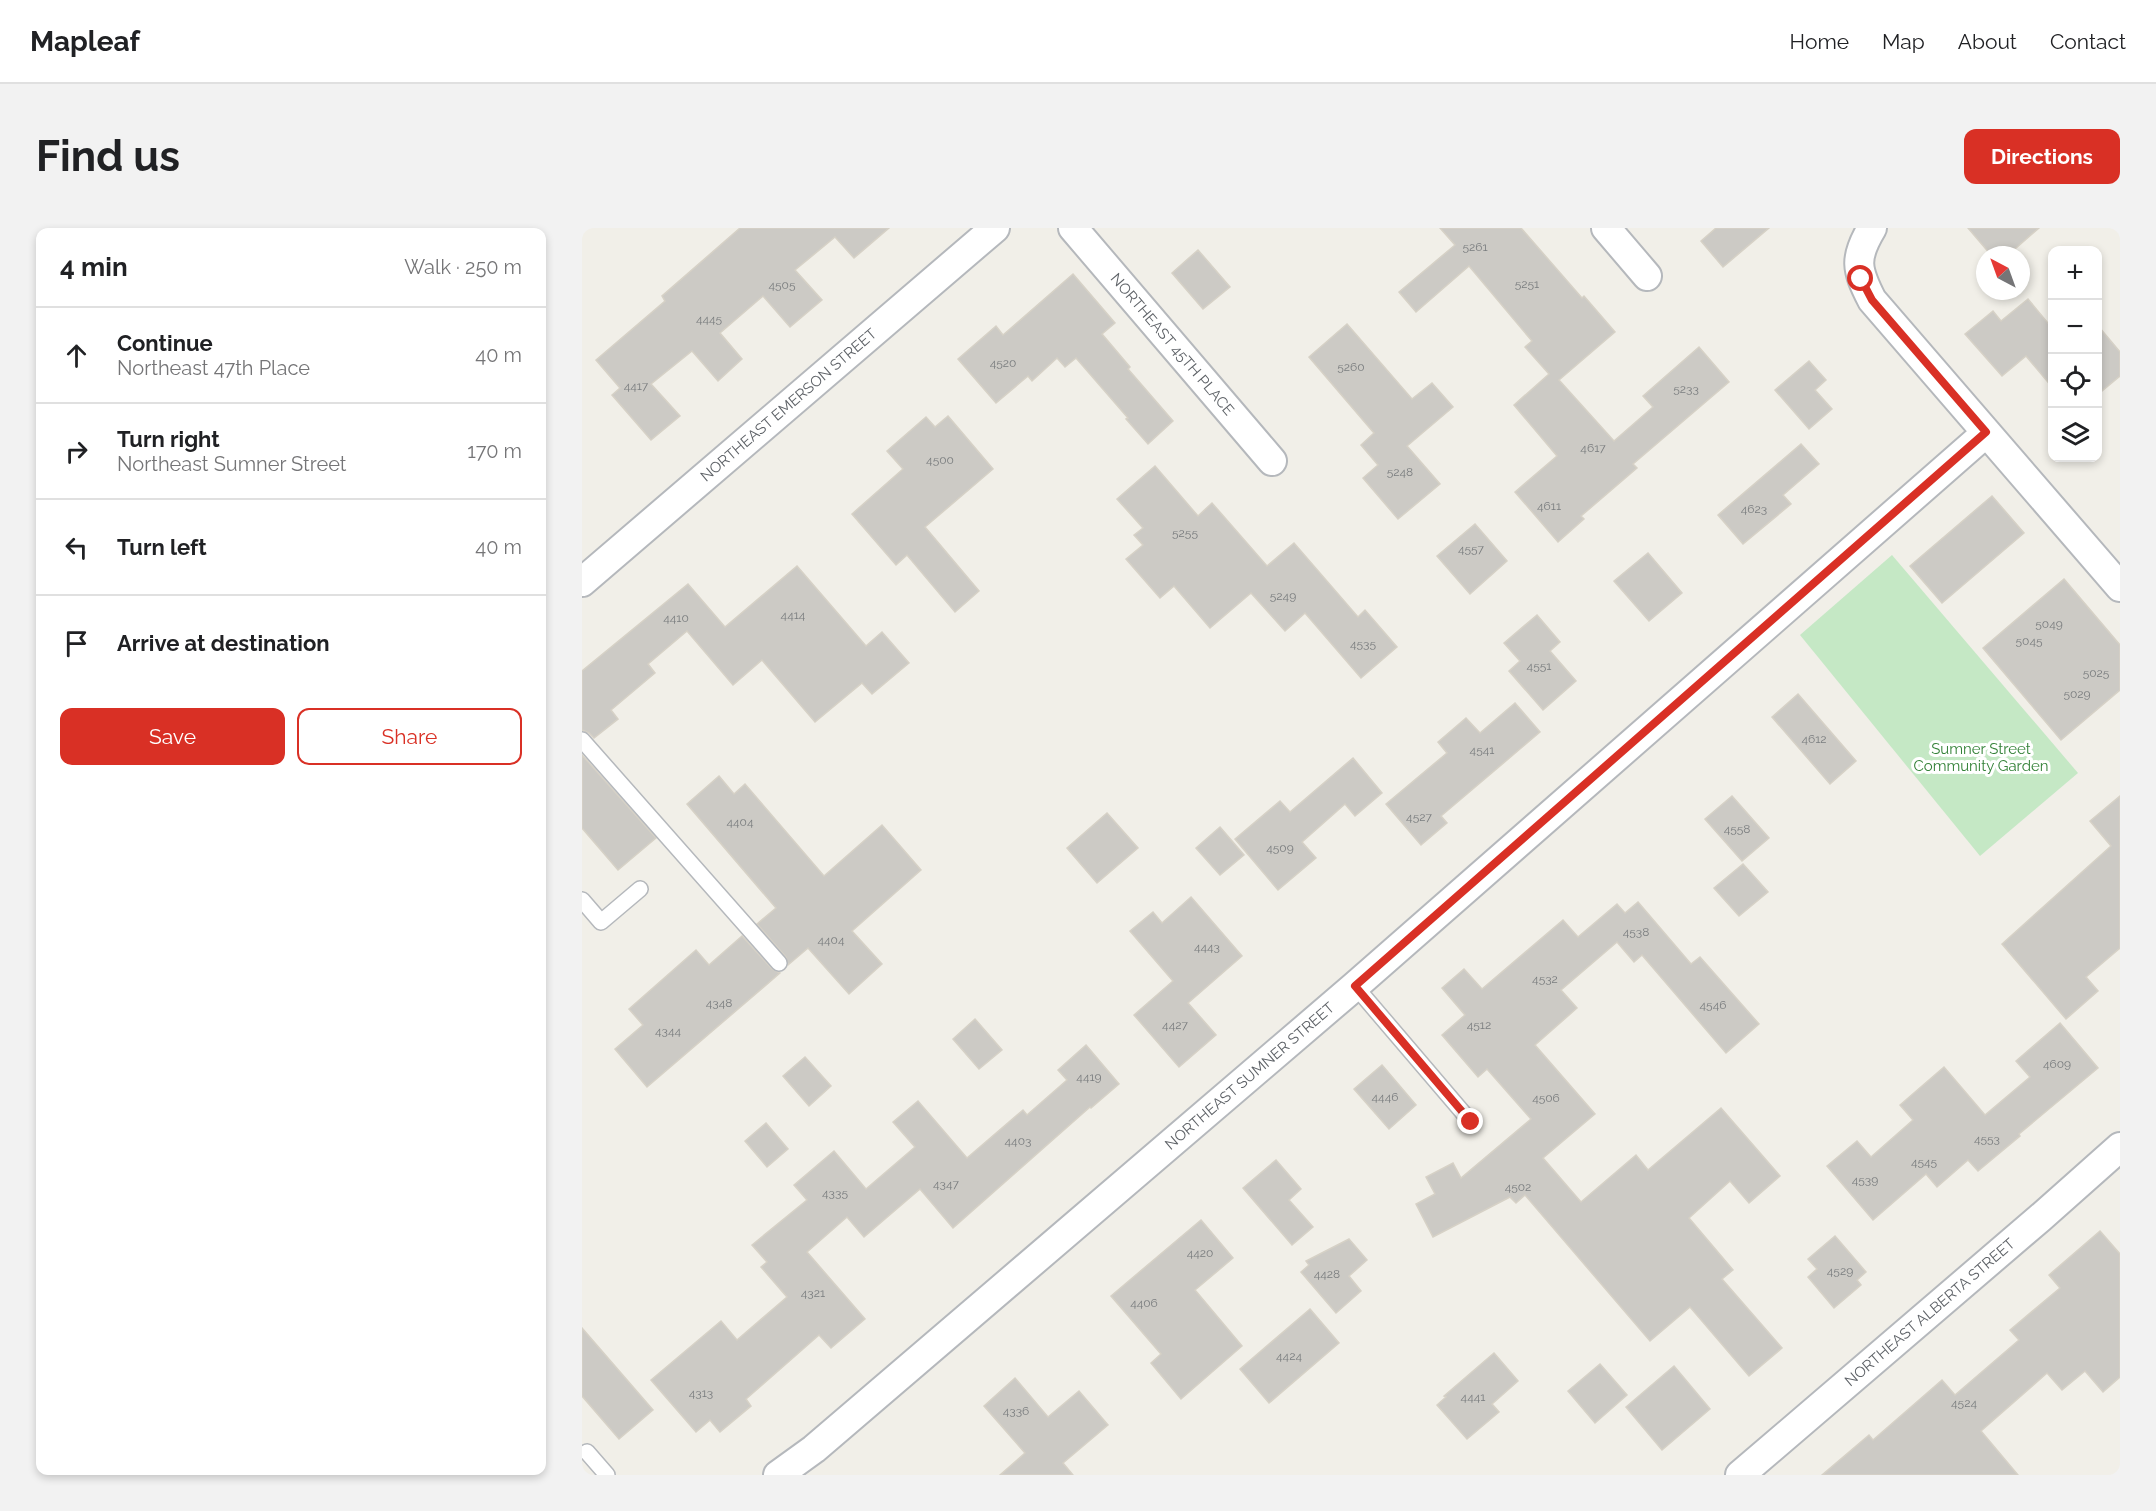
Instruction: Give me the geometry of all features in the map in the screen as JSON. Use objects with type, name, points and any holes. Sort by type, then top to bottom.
[{"type":"street","name":"NORTHEAST EMERSON STREET","points":[[582,582],[995,228]]},
{"type":"street","name":"NORTHEAST 45TH PLACE","points":[[1073,228],[1272,461]]},
{"type":"street","points":[[1606,228],[1647,276]]},
{"type":"street","points":[[1872,228],[1862,245],[1859,261],[1861,279],[1872,300],[2120,587]]},
{"type":"street","name":"NORTHEAST SUMNER STREET","points":[[778,1475],[814,1449],[1355,986],[1986,432]]},
{"type":"street","name":"NORTHEAST ALBERTA STREET","points":[[1740,1475],[2120,1147]]},
{"type":"lane","points":[[582,740],[779,963]]},
{"type":"lane","points":[[582,900],[600,922],[640,889]]},
{"type":"lane","points":[[1355,986],[1471,1122]]},
{"type":"lane","points":[[587,1452],[607,1475]]},
{"type":"green space","name":"Sumner Street Community Garden","points":[[1892,555],[2078,773],[1980,856],[1800,635]]},
{"type":"building","points":[[740,228],[889,228],[854,258],[835,237],[795,270],[822,300],[790,327],[763,296],[720,333],[742,359],[718,381],[692,351],[651,384],[680,416],[651,440],[612,395],[620,388],[596,360],[665,301],[662,296]]},
{"type":"building","points":[[1440,228],[1521,228],[1615,332],[1559,380],[1614,441],[1653,407],[1643,396],[1699,347],[1729,382],[1633,464],[1637,468],[1581,516],[1584,519],[1558,542],[1515,492],[1557,456],[1514,405],[1549,374],[1525,347],[1532,341],[1469,266],[1416,312],[1399,292],[1455,245]]},
{"type":"building","points":[[1716,228],[1769,228],[1723,267],[1701,241]]},
{"type":"building","points":[[1968,228],[2039,228],[2018,246],[1983,246]]},
{"type":"building","points":[[1198,250],[1230,287],[1203,309],[1172,273]]},
{"type":"building","points":[[1073,274],[1115,323],[1102,334],[1130,367],[1128,369],[1173,421],[1148,444],[1076,358],[1065,367],[1057,358],[1032,381],[1028,376],[996,403],[958,359],[996,326],[1003,335]]},
{"type":"building","points":[[2029,300],[2048,323],[2048,382],[2026,356],[2002,376],[1965,334],[1993,311],[2001,321]]},
{"type":"building","points":[[1347,324],[1412,399],[1432,383],[1453,407],[1407,446],[1440,484],[1398,519],[1363,478],[1378,465],[1361,445],[1374,433],[1309,357]]},
{"type":"building","points":[[2102,331],[2120,352],[2120,376],[2102,391]]},
{"type":"building","points":[[1809,361],[1826,380],[1815,390],[1832,409],[1809,429],[1775,390]]},
{"type":"building","points":[[948,416],[993,469],[925,527],[979,591],[955,612],[907,555],[896,565],[852,514],[903,469],[887,451],[926,417],[935,427]]},
{"type":"building","points":[[1801,444],[1819,464],[1783,495],[1791,504],[1743,544],[1718,515]]},
{"type":"building","points":[[1155,466],[1198,516],[1212,503],[1267,566],[1294,543],[1358,617],[1365,610],[1397,647],[1361,678],[1305,613],[1285,631],[1251,593],[1210,628],[1174,586],[1160,598],[1126,559],[1143,545],[1134,535],[1143,528],[1117,499]]},
{"type":"building","points":[[1992,496],[2024,533],[1942,603],[1910,566]]},
{"type":"building","points":[[1475,524],[1507,561],[1470,594],[1437,556]]},
{"type":"building","points":[[1648,553],[1682,593],[1649,621],[1614,581]]},
{"type":"building","points":[[797,566],[866,646],[882,632],[909,663],[872,694],[862,683],[815,722],[762,660],[733,685],[687,631],[648,664],[655,673],[611,710],[618,719],[594,738],[582,730],[582,671],[688,584],[725,627]]},
{"type":"building","points":[[2064,579],[2120,645],[2120,690],[2061,740],[1983,648]]},
{"type":"building","points":[[1537,615],[1560,642],[1550,651],[1576,681],[1543,710],[1509,671],[1520,661],[1504,643]]},
{"type":"building","points":[[1798,694],[1856,761],[1830,784],[1772,717]]},
{"type":"building","points":[[1515,703],[1540,732],[1441,816],[1447,823],[1421,845],[1386,804],[1447,753],[1438,742],[1466,718],[1480,733]]},
{"type":"building","points":[[582,755],[656,838],[618,870],[582,828]]},
{"type":"building","points":[[1353,758],[1382,793],[1355,816],[1345,804],[1302,842],[1316,858],[1278,890],[1235,839],[1280,801],[1290,812]]},
{"type":"building","points":[[719,776],[734,794],[745,784],[824,876],[882,825],[921,870],[852,931],[882,964],[849,994],[808,948],[788,965],[786,957],[757,924],[776,908],[687,804]]},
{"type":"building","points":[[1732,796],[1769,838],[1742,861],[1705,819]]},
{"type":"building","points":[[2120,796],[2120,948],[2086,977],[2098,991],[2066,1019],[2002,944],[2111,846],[2090,821]]},
{"type":"building","points":[[1107,813],[1138,848],[1097,883],[1067,848]]},
{"type":"building","points":[[1220,827],[1244,855],[1220,875],[1196,848]]},
{"type":"building","points":[[1743,864],[1768,892],[1739,916],[1714,888]]},
{"type":"building","points":[[1191,897],[1242,956],[1188,1003],[1216,1035],[1179,1067],[1134,1015],[1173,981],[1130,931],[1153,912],[1162,923]]},
{"type":"building","points":[[1638,902],[1691,964],[1700,957],[1759,1024],[1726,1053],[1642,955],[1634,962],[1617,942],[1561,990],[1577,1008],[1535,1045],[1595,1114],[1543,1158],[1581,1202],[1636,1155],[1648,1170],[1721,1108],[1780,1176],[1749,1203],[1730,1181],[1689,1218],[1733,1270],[1722,1279],[1782,1348],[1749,1376],[1690,1307],[1650,1341],[1525,1195],[1516,1203],[1510,1197],[1433,1237],[1416,1204],[1435,1194],[1426,1177],[1453,1163],[1461,1178],[1531,1119],[1487,1069],[1478,1077],[1442,1035],[1465,1015],[1442,988],[1464,969],[1482,989],[1563,920],[1578,937],[1617,904],[1625,913]]},
{"type":"building","points":[[742,936],[772,969],[780,973],[647,1087],[615,1049],[643,1025],[629,1009],[696,950],[709,965]]},
{"type":"building","points":[[975,1019],[1002,1050],[979,1069],[953,1039]]},
{"type":"building","points":[[2060,1023],[2098,1068],[1978,1171],[1968,1160],[1937,1187],[1926,1174],[1873,1220],[1827,1166],[1857,1141],[1871,1157],[1913,1120],[1900,1105],[1944,1067],[1985,1115],[2030,1077],[2016,1061]]},
{"type":"building","points":[[1086,1045],[1119,1084],[953,1228],[920,1189],[864,1237],[847,1217],[807,1252],[865,1319],[831,1348],[819,1335],[746,1399],[751,1406],[720,1432],[710,1420],[696,1432],[651,1380],[721,1321],[737,1340],[787,1297],[761,1267],[767,1262],[752,1245],[807,1200],[794,1185],[834,1151],[866,1189],[915,1147],[893,1122],[918,1101],[967,1158],[1023,1110],[1027,1115],[1067,1080],[1058,1070]]},
{"type":"building","points":[[805,1057],[831,1086],[809,1106],[783,1076]]},
{"type":"building","points":[[1382,1065],[1416,1105],[1389,1129],[1354,1089]]},
{"type":"building","points":[[766,1123],[788,1149],[767,1167],[745,1141]]},
{"type":"building","points":[[1276,1160],[1301,1189],[1289,1200],[1313,1227],[1292,1245],[1243,1188]]},
{"type":"building","points":[[1201,1220],[1233,1258],[1195,1290],[1242,1346],[1181,1399],[1151,1363],[1161,1354],[1111,1296]]},
{"type":"building","points":[[2100,1231],[2120,1254],[2120,1377],[2103,1392],[2085,1371],[2062,1390],[2047,1373],[1981,1431],[2018,1475],[1822,1475],[1869,1435],[1873,1440],[1942,1380],[1955,1395],[2019,1340],[2010,1330],[2060,1288],[2049,1275]]},
{"type":"building","points":[[1835,1236],[1866,1272],[1857,1280],[1861,1285],[1834,1308],[1808,1277],[1817,1269],[1808,1259]]},
{"type":"building","points":[[1349,1239],[1367,1260],[1349,1276],[1361,1291],[1336,1313],[1301,1272],[1309,1265],[1306,1261]]},
{"type":"building","points":[[1310,1309],[1339,1343],[1269,1403],[1240,1369]]},
{"type":"building","points":[[582,1328],[653,1410],[619,1439],[582,1396]]},
{"type":"building","points":[[1494,1353],[1518,1381],[1492,1404],[1499,1412],[1467,1439],[1437,1405],[1446,1397],[1444,1396]]},
{"type":"building","points":[[1600,1364],[1627,1395],[1595,1423],[1568,1391]]},
{"type":"building","points":[[1674,1366],[1710,1409],[1662,1450],[1626,1407]]},
{"type":"building","points":[[1015,1378],[1048,1417],[1079,1391],[1108,1425],[1063,1463],[1073,1475],[1000,1475],[1025,1453],[984,1406]]},
{"type":"route","points":[[1471,1122],[1355,986],[1986,432],[1872,300],[1861,279]]}]
